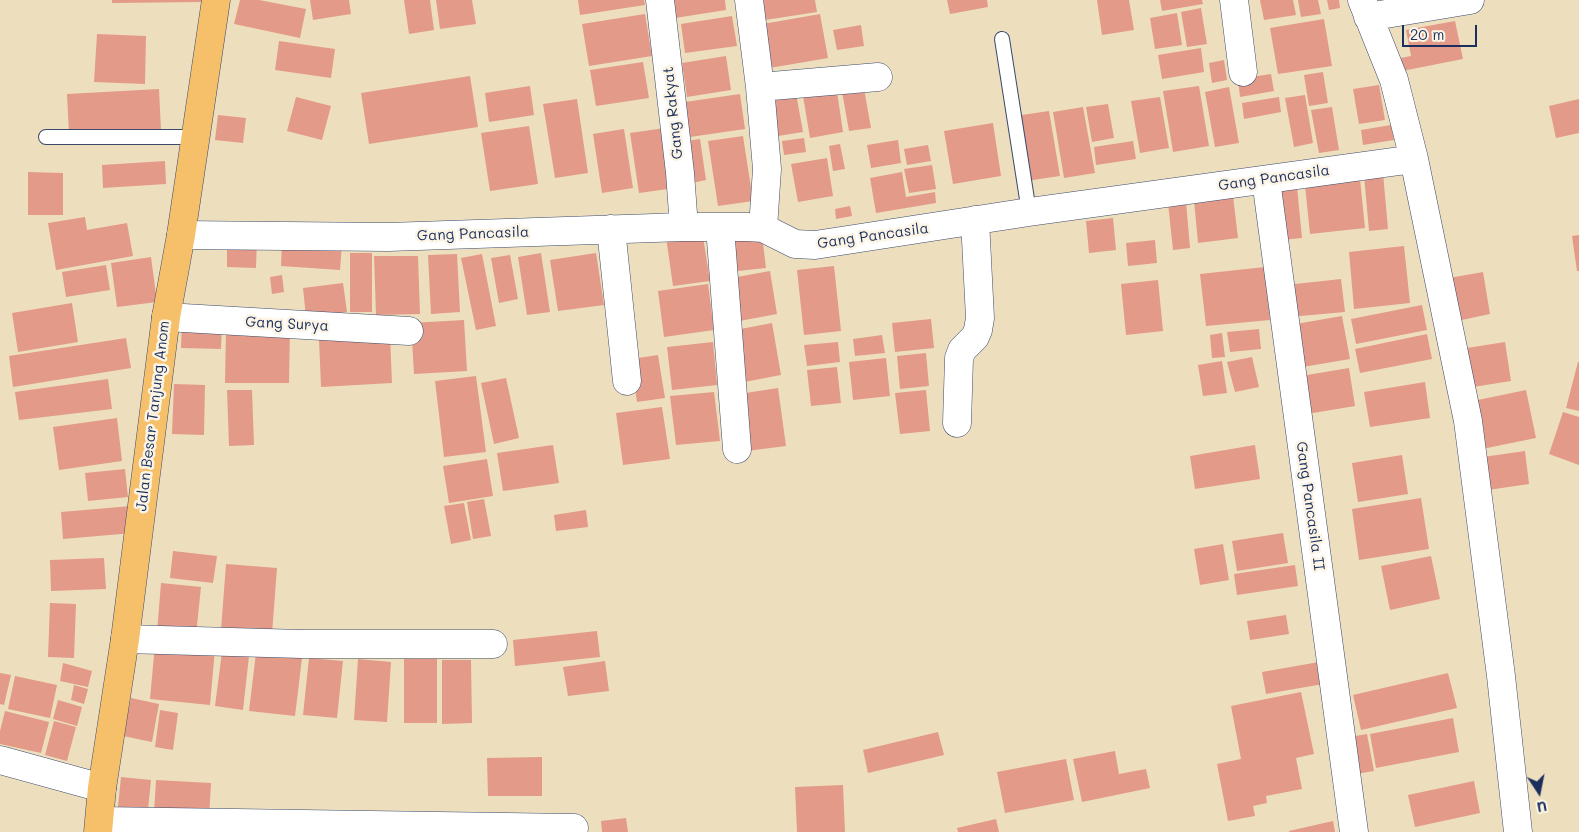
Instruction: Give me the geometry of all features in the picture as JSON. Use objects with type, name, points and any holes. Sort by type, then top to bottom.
[{"type":"main road","name":"Jalan Besar Tanjung Anom","points":[[99,827],[102,788],[125,639],[166,317],[181,235],[216,0]]},
{"type":"street","name":"Gang Rakyat","points":[[660,0],[680,173],[684,227]]},
{"type":"street","points":[[749,0],[760,87],[767,169],[763,228]]},
{"type":"street","points":[[1234,0],[1243,72]]},
{"type":"street","points":[[1470,0],[1365,9],[1394,80],[1414,158],[1468,421],[1501,676],[1518,832]]},
{"type":"street","points":[[760,87],[878,77]]},
{"type":"street","name":"Gang Pancasila","points":[[181,235],[388,237],[720,227],[763,228],[795,244],[815,246],[1029,212],[1414,158]]},
{"type":"street","name":"Gang Pancasila II","points":[[1266,180],[1354,832]]},
{"type":"street","points":[[957,423],[959,358],[962,350],[975,337],[980,318],[975,220]]},
{"type":"street","points":[[720,227],[737,449]]},
{"type":"street","points":[[611,230],[627,382]]},
{"type":"street","name":"Gang Surya","points":[[166,317],[409,331]]},
{"type":"street","points":[[125,639],[302,644],[493,644]]},
{"type":"street","points":[[0,760],[102,788]]},
{"type":"street","points":[[99,827],[574,828]]},
{"type":"lane","points":[[1002,39],[1029,212]]},
{"type":"lane","points":[[46,137],[195,137]]},
{"type":"building","points":[[112,0],[204,0],[204,2],[112,3]]},
{"type":"building","points":[[240,0],[259,0],[306,9],[300,38],[234,24]]},
{"type":"building","points":[[310,0],[349,0],[351,14],[313,20]]},
{"type":"building","points":[[404,0],[430,0],[434,30],[409,34]]},
{"type":"building","points":[[436,0],[472,0],[476,24],[440,29]]},
{"type":"building","points":[[578,0],[644,0],[645,5],[580,15]]},
{"type":"building","points":[[672,0],[725,0],[726,10],[675,18]]},
{"type":"building","points":[[755,0],[815,0],[817,12],[759,21]]},
{"type":"building","points":[[947,0],[987,0],[988,7],[950,14]]},
{"type":"building","points":[[1097,0],[1129,0],[1134,30],[1102,35]]},
{"type":"building","points":[[1160,0],[1202,0],[1203,4],[1162,11]]},
{"type":"building","points":[[1260,0],[1293,0],[1296,15],[1264,20]]},
{"type":"building","points":[[1298,0],[1318,0],[1321,14],[1301,17]]},
{"type":"building","points":[[1327,0],[1339,0],[1340,8],[1329,10]]},
{"type":"building","points":[[1201,8],[1207,44],[1187,47],[1181,12]]},
{"type":"building","points":[[1177,13],[1182,45],[1155,49],[1150,18]]},
{"type":"building","points":[[645,14],[652,56],[589,66],[582,24]]},
{"type":"building","points":[[820,14],[828,58],[764,69],[757,25]]},
{"type":"building","points":[[732,16],[737,46],[685,53],[681,24]]},
{"type":"building","points":[[1324,19],[1332,66],[1278,74],[1270,28]]},
{"type":"building","points":[[1455,21],[1463,59],[1397,72],[1395,59],[1411,56],[1406,30]]},
{"type":"building","points":[[861,25],[864,46],[837,50],[833,30]]},
{"type":"building","points":[[97,34],[146,36],[145,84],[94,82]]},
{"type":"building","points":[[279,41],[335,49],[331,78],[275,70]]},
{"type":"building","points":[[1201,48],[1204,72],[1162,79],[1158,55]]},
{"type":"building","points":[[726,56],[731,90],[687,97],[682,63]]},
{"type":"building","points":[[1224,60],[1227,80],[1212,83],[1209,63]]},
{"type":"building","points":[[643,62],[649,98],[596,106],[590,70]]},
{"type":"building","points":[[1323,72],[1328,103],[1309,106],[1304,75]]},
{"type":"building","points":[[1271,74],[1274,91],[1240,97],[1238,79]]},
{"type":"building","points":[[470,76],[478,127],[369,144],[361,93]]},
{"type":"building","points":[[863,83],[871,128],[849,131],[841,86]]},
{"type":"building","points":[[836,85],[843,132],[810,138],[802,90]]},
{"type":"building","points":[[1379,85],[1385,120],[1359,124],[1353,89]]},
{"type":"building","points":[[530,86],[534,115],[489,122],[485,93]]},
{"type":"building","points":[[1199,86],[1209,146],[1173,152],[1163,91]]},
{"type":"building","points":[[1229,87],[1239,143],[1215,147],[1205,92]]},
{"type":"building","points":[[795,88],[803,132],[772,137],[765,93]]},
{"type":"building","points":[[159,89],[161,130],[69,134],[67,94]]},
{"type":"building","points":[[740,94],[745,129],[683,138],[678,103]]},
{"type":"building","points":[[1305,95],[1313,143],[1294,147],[1285,98]]},
{"type":"building","points":[[296,97],[331,106],[322,140],[287,131]]},
{"type":"building","points":[[1160,97],[1169,148],[1140,153],[1131,101]]},
{"type":"building","points":[[1279,97],[1281,112],[1244,119],[1242,103]]},
{"type":"building","points":[[577,99],[588,173],[555,178],[543,104]]},
{"type":"building","points":[[1579,99],[1579,133],[1556,138],[1549,106]]},
{"type":"building","points":[[1108,104],[1114,138],[1092,142],[1086,107]]},
{"type":"building","points":[[1083,107],[1095,173],[1064,178],[1053,112]]},
{"type":"building","points":[[1332,107],[1339,150],[1319,153],[1311,110]]},
{"type":"building","points":[[1049,111],[1060,176],[1026,181],[1015,116]]},
{"type":"building","points":[[218,115],[246,118],[243,143],[215,140]]},
{"type":"building","points":[[993,123],[1001,176],[953,184],[944,131]]},
{"type":"building","points":[[1391,125],[1394,140],[1363,145],[1361,130]]},
{"type":"building","points":[[529,126],[538,184],[490,191],[481,133]]},
{"type":"building","points":[[665,128],[675,188],[639,193],[630,133]]},
{"type":"building","points":[[624,129],[633,188],[602,193],[593,134]]},
{"type":"building","points":[[743,136],[753,201],[718,206],[708,141]]},
{"type":"building","points":[[804,138],[806,152],[784,155],[782,141]]},
{"type":"building","points":[[700,139],[706,180],[687,184],[680,142]]},
{"type":"building","points":[[898,140],[901,163],[871,168],[867,145]]},
{"type":"building","points":[[1133,141],[1136,159],[1096,165],[1094,147]]},
{"type":"building","points":[[840,144],[845,169],[833,171],[829,146]]},
{"type":"building","points":[[928,145],[931,161],[907,165],[904,149]]},
{"type":"building","points":[[827,158],[833,196],[798,202],[791,164]]},
{"type":"building","points":[[165,161],[166,184],[103,188],[102,165]]},
{"type":"building","points":[[932,165],[936,189],[909,193],[904,169]]},
{"type":"building","points":[[28,172],[63,173],[63,215],[28,215]]},
{"type":"building","points":[[902,172],[906,197],[935,192],[936,203],[876,213],[870,178]]},
{"type":"building","points":[[1383,173],[1388,229],[1369,231],[1364,175]]},
{"type":"building","points":[[1360,179],[1365,228],[1310,234],[1305,185]]},
{"type":"building","points":[[1297,187],[1302,238],[1282,240],[1277,189]]},
{"type":"building","points":[[1233,196],[1238,238],[1198,243],[1194,200]]},
{"type":"building","points":[[1186,201],[1190,248],[1173,250],[1168,203]]},
{"type":"building","points":[[850,206],[852,216],[836,219],[835,209]]},
{"type":"building","points":[[85,217],[87,230],[127,223],[133,256],[56,270],[48,223]]},
{"type":"building","points":[[1113,218],[1116,250],[1089,253],[1086,221]]},
{"type":"building","points":[[702,231],[710,281],[673,286],[666,237]]},
{"type":"building","points":[[762,235],[766,268],[728,272],[725,240]]},
{"type":"building","points":[[1579,235],[1579,271],[1577,271],[1572,236]]},
{"type":"building","points":[[227,237],[257,237],[256,268],[227,267]]},
{"type":"building","points":[[282,240],[342,244],[340,270],[281,266]]},
{"type":"building","points":[[1155,240],[1157,263],[1128,266],[1126,243]]},
{"type":"building","points":[[1404,246],[1410,303],[1354,309],[1349,252]]},
{"type":"building","points":[[350,253],[372,253],[372,312],[350,312]]},
{"type":"building","points":[[541,253],[550,312],[527,315],[518,257]]},
{"type":"building","points":[[596,253],[604,305],[558,311],[550,260]]},
{"type":"building","points":[[457,254],[460,312],[431,314],[428,255]]},
{"type":"building","points":[[482,254],[496,326],[476,330],[461,258]]},
{"type":"building","points":[[510,255],[518,299],[499,303],[491,258]]},
{"type":"building","points":[[374,256],[418,256],[420,314],[376,315]]},
{"type":"building","points":[[151,257],[157,302],[117,307],[111,263]]},
{"type":"building","points":[[106,265],[110,290],[66,297],[62,272]]},
{"type":"building","points":[[834,266],[841,331],[804,335],[797,270]]},
{"type":"building","points":[[1265,267],[1270,320],[1206,326],[1200,274]]},
{"type":"building","points":[[770,271],[777,314],[734,322],[726,279]]},
{"type":"building","points":[[1483,272],[1490,314],[1457,321],[1449,278]]},
{"type":"building","points":[[282,275],[284,292],[272,294],[270,277]]},
{"type":"building","points":[[1341,279],[1345,312],[1289,317],[1286,285]]},
{"type":"building","points":[[1158,280],[1163,331],[1126,335],[1121,284]]},
{"type":"building","points":[[343,283],[347,312],[306,317],[303,288]]},
{"type":"building","points":[[708,284],[714,330],[664,337],[658,291]]},
{"type":"building","points":[[72,303],[78,342],[18,352],[12,313]]},
{"type":"building","points":[[1422,305],[1427,330],[1356,344],[1351,319]]},
{"type":"building","points":[[1342,316],[1350,359],[1297,368],[1290,325]]},
{"type":"building","points":[[931,319],[934,348],[895,352],[892,323]]},
{"type":"building","points":[[464,320],[467,371],[414,374],[411,323]]},
{"type":"building","points":[[182,322],[222,322],[221,349],[181,348]]},
{"type":"building","points":[[772,323],[781,375],[739,383],[730,331]]},
{"type":"building","points":[[226,328],[290,329],[289,383],[225,383]]},
{"type":"building","points":[[1259,329],[1261,349],[1230,352],[1227,332]]},
{"type":"building","points":[[1222,333],[1225,357],[1212,358],[1210,335]]},
{"type":"building","points":[[1427,334],[1432,359],[1360,373],[1355,349]]},
{"type":"building","points":[[882,335],[885,353],[855,356],[853,339]]},
{"type":"building","points":[[390,336],[392,383],[321,387],[319,339]]},
{"type":"building","points":[[126,338],[131,368],[13,387],[9,356]]},
{"type":"building","points":[[713,342],[717,385],[672,390],[667,347]]},
{"type":"building","points":[[838,342],[840,362],[807,366],[804,345]]},
{"type":"building","points":[[1505,342],[1511,381],[1473,387],[1467,348]]},
{"type":"building","points":[[926,353],[929,386],[900,389],[897,356]]},
{"type":"building","points":[[658,355],[665,398],[637,402],[631,359]]},
{"type":"building","points":[[1252,357],[1259,387],[1235,392],[1227,362]]},
{"type":"building","points":[[886,358],[890,396],[853,400],[849,362]]},
{"type":"building","points":[[1222,361],[1227,393],[1203,396],[1198,365]]},
{"type":"building","points":[[1579,362],[1579,411],[1566,408]]},
{"type":"building","points":[[837,367],[841,403],[811,406],[807,370]]},
{"type":"building","points":[[1349,368],[1355,406],[1307,414],[1301,376]]},
{"type":"building","points":[[476,376],[486,452],[444,457],[435,381]]},
{"type":"building","points":[[506,378],[519,438],[494,444],[481,383]]},
{"type":"building","points":[[108,379],[112,409],[19,420],[15,392]]},
{"type":"building","points":[[1425,382],[1430,418],[1370,427],[1364,392]]},
{"type":"building","points":[[174,384],[205,385],[204,435],[172,434]]},
{"type":"building","points":[[778,388],[786,446],[747,451],[739,394]]},
{"type":"building","points":[[227,390],[252,390],[254,445],[229,446]]},
{"type":"building","points":[[926,390],[930,431],[900,434],[895,393]]},
{"type":"building","points":[[1526,390],[1536,438],[1482,449],[1473,401]]},
{"type":"building","points":[[714,392],[720,441],[676,445],[670,396]]},
{"type":"building","points":[[662,407],[670,459],[623,465],[616,413]]},
{"type":"building","points":[[1563,412],[1579,417],[1579,465],[1549,454]]},
{"type":"building","points":[[117,418],[122,461],[59,470],[53,427]]},
{"type":"building","points":[[553,445],[559,483],[503,491],[497,453]]},
{"type":"building","points":[[1255,445],[1260,479],[1195,489],[1190,456]]},
{"type":"building","points":[[1525,451],[1529,484],[1488,490],[1483,457]]},
{"type":"building","points":[[1402,455],[1408,494],[1358,502],[1352,463]]},
{"type":"building","points":[[487,459],[493,496],[449,503],[443,466]]},
{"type":"building","points":[[125,469],[128,497],[88,501],[85,473]]},
{"type":"building","points":[[1421,498],[1429,549],[1359,560],[1352,509]]},
{"type":"building","points":[[484,499],[491,536],[473,539],[467,502]]},
{"type":"building","points":[[464,503],[471,540],[451,544],[444,506]]},
{"type":"building","points":[[131,506],[133,533],[63,539],[61,512]]},
{"type":"building","points":[[586,510],[588,527],[556,531],[554,515]]},
{"type":"building","points":[[1283,533],[1288,563],[1237,571],[1232,541]]},
{"type":"building","points":[[1223,544],[1229,580],[1200,585],[1194,549]]},
{"type":"building","points":[[173,551],[217,556],[213,583],[170,578]]},
{"type":"building","points":[[1431,556],[1440,599],[1390,610],[1381,566]]},
{"type":"building","points":[[104,558],[106,589],[51,591],[50,560]]},
{"type":"building","points":[[226,564],[277,568],[272,634],[221,630]]},
{"type":"building","points":[[1295,565],[1298,586],[1237,595],[1234,574]]},
{"type":"building","points":[[161,583],[201,587],[196,635],[157,632]]},
{"type":"building","points":[[50,603],[76,604],[74,658],[48,657]]},
{"type":"building","points":[[1286,615],[1289,634],[1250,640],[1247,621]]},
{"type":"building","points":[[597,631],[600,657],[515,666],[513,640]]},
{"type":"building","points":[[155,644],[215,649],[210,705],[150,699]]},
{"type":"building","points":[[223,644],[250,647],[243,710],[215,706]]},
{"type":"building","points":[[256,653],[302,658],[295,716],[249,711]]},
{"type":"building","points":[[309,658],[343,661],[337,718],[303,715]]},
{"type":"building","points":[[358,659],[391,662],[387,722],[354,720]]},
{"type":"building","points":[[404,659],[437,659],[437,723],[404,723]]},
{"type":"building","points":[[442,660],[471,660],[472,723],[442,724]]},
{"type":"building","points":[[605,661],[609,691],[568,696],[563,667]]},
{"type":"building","points":[[1319,662],[1323,684],[1266,694],[1262,672]]},
{"type":"building","points":[[63,663],[92,671],[88,687],[60,681]]},
{"type":"building","points":[[0,673],[11,675],[4,705],[0,704]]},
{"type":"building","points":[[1448,673],[1457,708],[1361,730],[1353,695]]},
{"type":"building","points":[[15,676],[57,685],[50,718],[8,709]]},
{"type":"building","points":[[74,685],[88,689],[84,704],[71,700]]},
{"type":"building","points":[[1301,692],[1314,754],[1296,758],[1302,789],[1266,796],[1267,803],[1253,806],[1255,816],[1228,821],[1217,764],[1241,759],[1231,706]]},
{"type":"building","points":[[131,698],[159,704],[152,742],[123,736]]},
{"type":"building","points":[[58,700],[82,707],[77,726],[53,719]]},
{"type":"building","points":[[160,710],[178,713],[173,750],[155,747]]},
{"type":"building","points":[[5,711],[49,722],[41,753],[0,744],[0,731]]},
{"type":"building","points":[[1453,718],[1459,752],[1376,768],[1370,734]]},
{"type":"building","points":[[54,721],[76,727],[67,761],[45,755]]},
{"type":"building","points":[[938,732],[944,755],[868,773],[863,750]]},
{"type":"building","points":[[1367,734],[1374,771],[1350,775],[1344,738]]},
{"type":"building","points":[[1115,751],[1119,774],[1146,769],[1150,788],[1082,802],[1073,759]]},
{"type":"building","points":[[542,757],[542,796],[488,796],[487,758]]},
{"type":"building","points":[[1066,759],[1074,800],[1005,813],[997,772]]},
{"type":"building","points":[[121,777],[151,780],[147,819],[117,816]]},
{"type":"building","points":[[156,780],[211,783],[209,817],[154,813]]},
{"type":"building","points":[[1474,781],[1480,813],[1415,827],[1408,795]]},
{"type":"building","points":[[843,785],[845,832],[797,832],[795,787]]},
{"type":"building","points":[[626,818],[628,832],[602,832],[601,821]]},
{"type":"building","points":[[996,819],[999,832],[958,832],[957,828]]},
{"type":"building","points":[[1333,821],[1335,832],[1289,832],[1289,831]]}]
